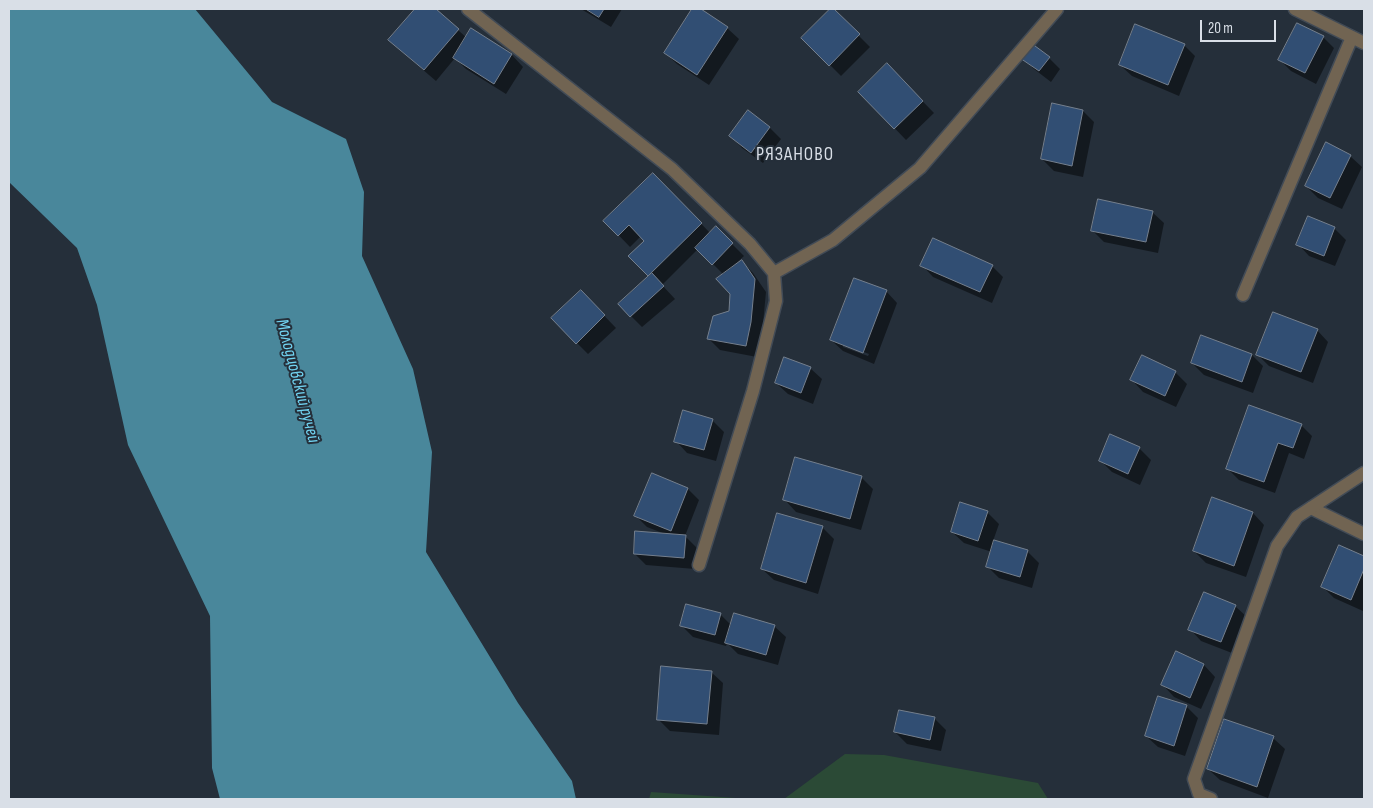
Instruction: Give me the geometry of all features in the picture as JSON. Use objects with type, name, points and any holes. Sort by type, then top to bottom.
[{"type":"street","points":[[468,9],[672,169],[750,244],[774,273],[776,301],[753,392],[699,565]]},
{"type":"street","points":[[774,273],[833,240],[920,168],[1057,9]]},
{"type":"street","points":[[1295,9],[1364,43]]},
{"type":"street","points":[[1243,295],[1352,37]]},
{"type":"street","points":[[1211,799],[1199,794],[1194,779],[1277,546],[1297,517],[1364,473]]},
{"type":"street","points":[[1311,508],[1364,534]]},
{"type":"green space","points":[[845,754],[884,755],[1038,783],[1048,799],[784,799]]},
{"type":"green space","points":[[651,792],[750,799],[649,799]]},
{"type":"water","name":"Молодцовский ручей","points":[[9,9],[195,9],[272,102],[346,139],[364,192],[362,256],[413,369],[432,452],[426,552],[518,703],[572,781],[576,799],[220,799],[212,768],[210,616],[128,445],[97,305],[77,248],[9,182]]},
{"type":"building","points":[[415,9],[436,9],[459,29],[424,70],[388,40]]},
{"type":"building","points":[[586,9],[604,9],[599,17]]},
{"type":"building","points":[[692,9],[701,9],[728,27],[697,75],[664,53]]},
{"type":"building","points":[[830,9],[834,9],[860,34],[829,66],[801,38]]},
{"type":"building","points":[[1297,23],[1324,36],[1305,73],[1278,60]]},
{"type":"building","points":[[1135,24],[1185,44],[1168,85],[1119,65]]},
{"type":"building","points":[[471,28],[512,54],[494,84],[453,58]]},
{"type":"building","points":[[1031,43],[1050,57],[1039,71],[1020,58]]},
{"type":"building","points":[[887,63],[923,101],[894,129],[858,92]]},
{"type":"building","points":[[1052,103],[1083,110],[1072,166],[1041,159]]},
{"type":"building","points":[[748,110],[770,127],[751,153],[729,136]]},
{"type":"building","points":[[1326,142],[1351,155],[1330,198],[1305,186]]},
{"type":"building","points":[[653,173],[702,223],[648,276],[628,256],[644,241],[629,225],[618,236],[603,221]]},
{"type":"building","points":[[1098,199],[1153,211],[1146,242],[1091,231]]},
{"type":"building","points":[[1308,216],[1335,227],[1324,256],[1296,245]]},
{"type":"building","points":[[716,226],[733,243],[712,265],[695,248]]},
{"type":"building","points":[[933,238],[993,265],[980,292],[920,266]]},
{"type":"building","points":[[742,260],[755,279],[751,322],[746,346],[707,339],[713,316],[729,311],[730,294],[716,279]]},
{"type":"building","points":[[652,273],[664,286],[630,317],[618,304]]},
{"type":"building","points":[[854,278],[887,290],[863,353],[830,340]]},
{"type":"building","points":[[581,290],[605,315],[576,344],[551,318]]},
{"type":"building","points":[[1273,312],[1318,329],[1301,372],[1256,355]]},
{"type":"building","points":[[1201,335],[1252,354],[1242,382],[1191,363]]},
{"type":"building","points":[[1142,355],[1176,371],[1165,396],[1130,380]]},
{"type":"building","points":[[784,357],[811,367],[801,393],[775,383]]},
{"type":"building","points":[[1249,405],[1302,424],[1293,448],[1278,443],[1264,482],[1226,469]]},
{"type":"building","points":[[683,410],[713,419],[704,450],[674,442]]},
{"type":"building","points":[[1110,434],[1140,447],[1128,474],[1099,461]]},
{"type":"building","points":[[795,457],[862,476],[850,519],[783,500]]},
{"type":"building","points":[[652,473],[688,488],[671,531],[634,516]]},
{"type":"building","points":[[1212,497],[1253,512],[1234,566],[1193,551]]},
{"type":"building","points":[[960,502],[988,511],[978,541],[951,532]]},
{"type":"building","points":[[777,513],[823,526],[806,583],[761,569]]},
{"type":"building","points":[[635,531],[686,535],[684,558],[634,554]]},
{"type":"building","points":[[994,540],[1028,550],[1020,577],[986,567]]},
{"type":"building","points":[[1339,545],[1364,556],[1364,569],[1351,600],[1321,587]]},
{"type":"building","points":[[1204,592],[1236,605],[1221,642],[1188,630]]},
{"type":"building","points":[[686,604],[721,613],[715,635],[680,626]]},
{"type":"building","points":[[734,613],[775,625],[766,655],[725,643]]},
{"type":"building","points":[[1176,651],[1204,664],[1190,698],[1161,685]]},
{"type":"building","points":[[661,666],[712,671],[707,724],[657,720]]},
{"type":"building","points":[[1158,696],[1187,705],[1174,746],[1145,736]]},
{"type":"building","points":[[899,710],[935,717],[930,740],[894,732]]},
{"type":"building","points":[[1224,719],[1274,736],[1257,787],[1207,769]]},
{"type":"district","name":"РЯЗАНОВО","points":[[795,155]]}]
